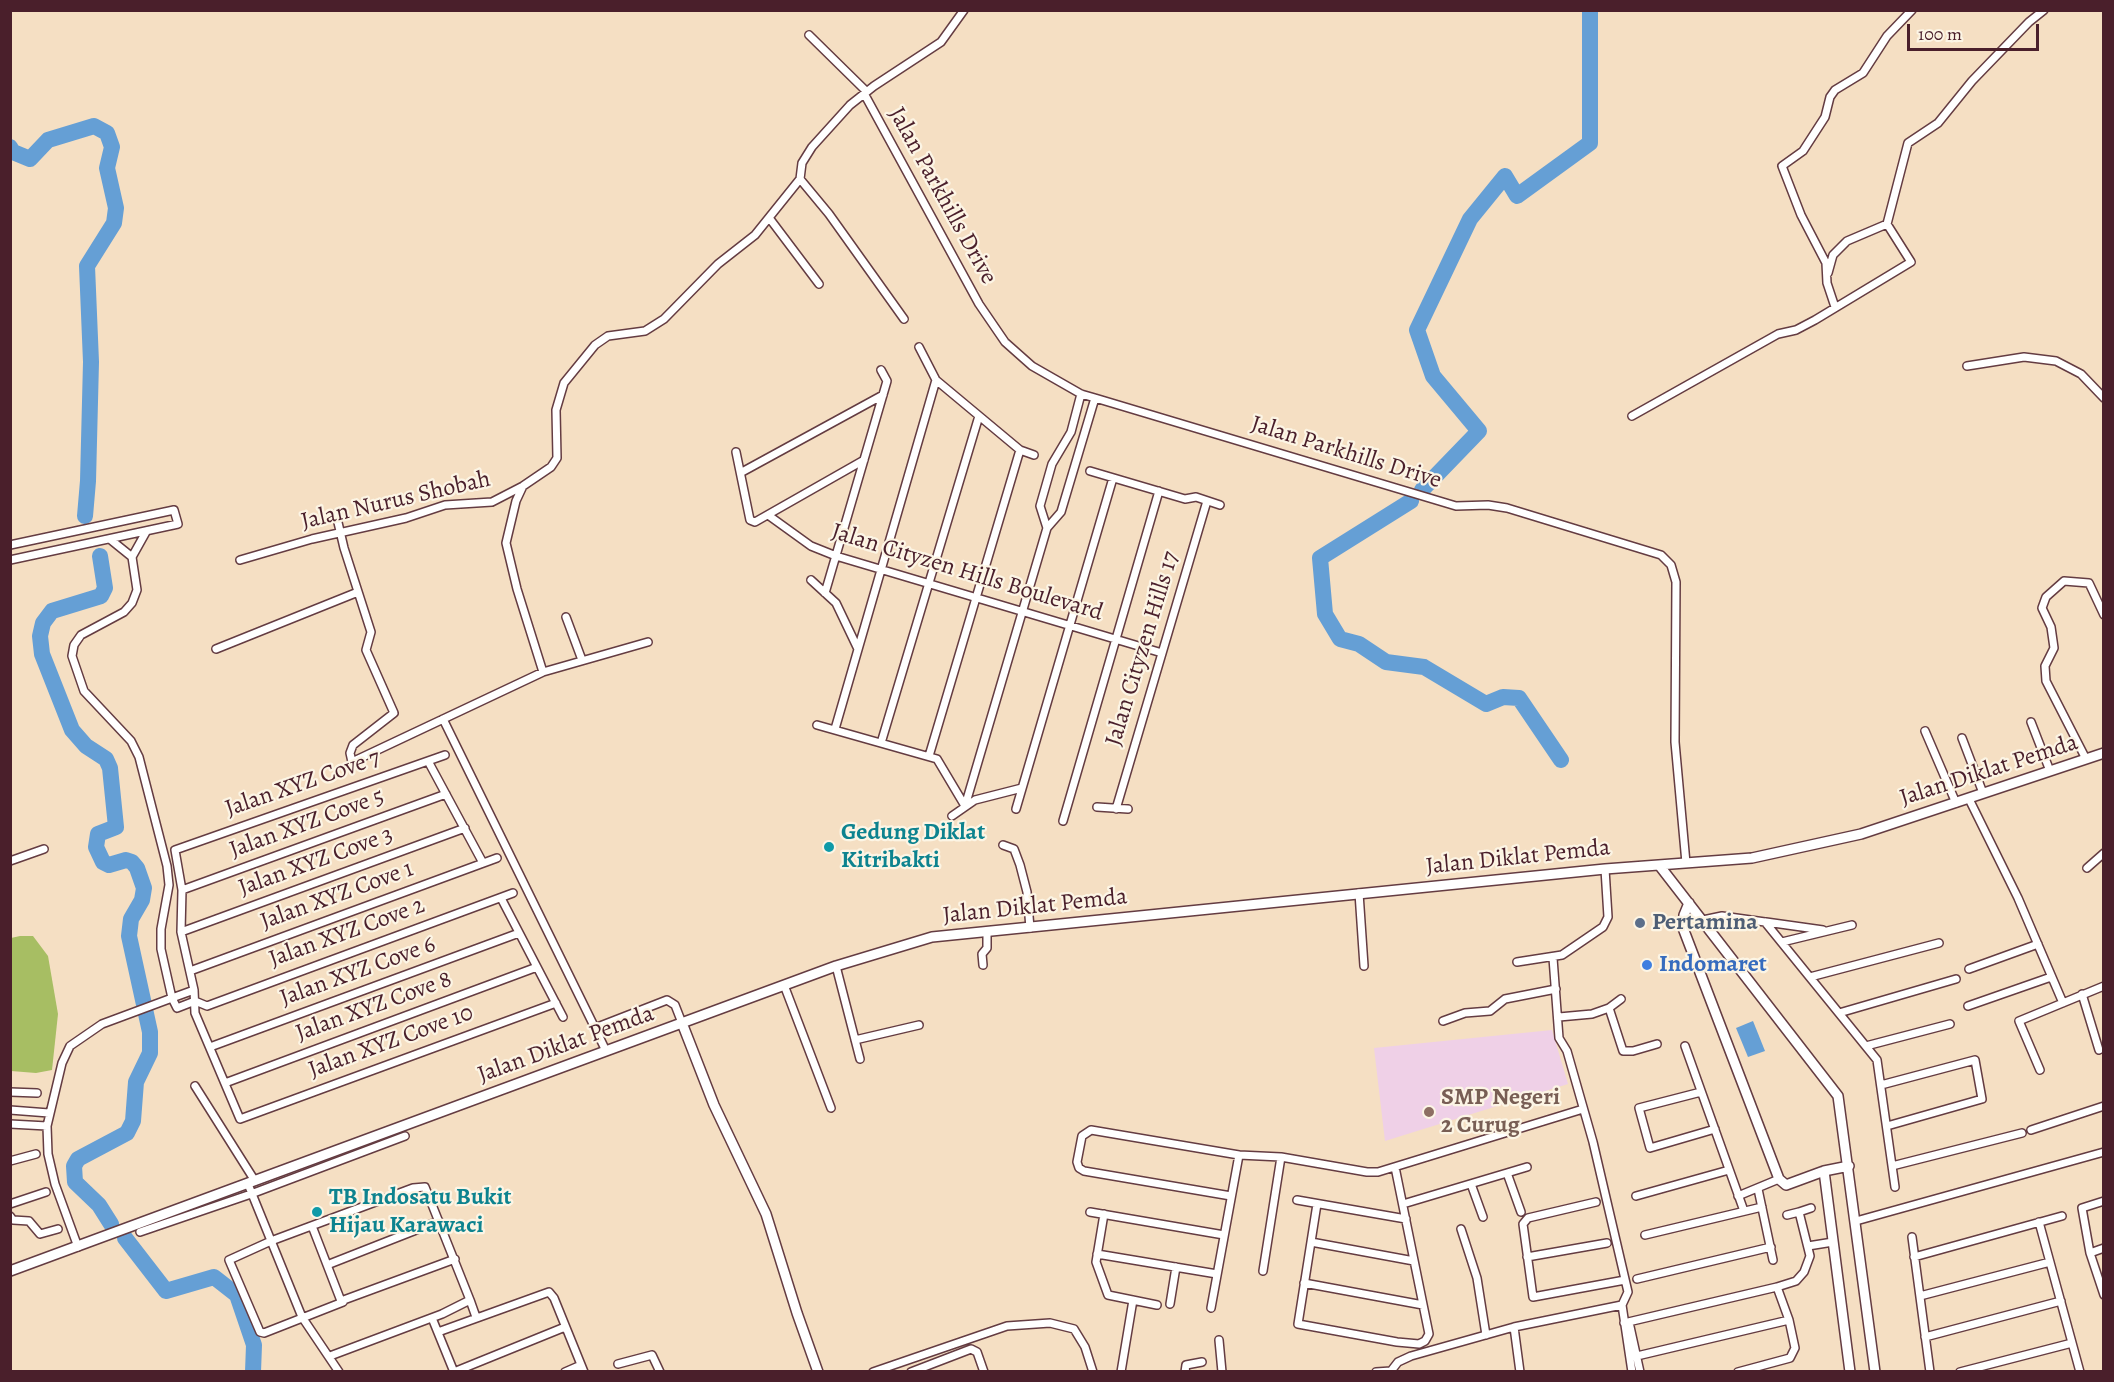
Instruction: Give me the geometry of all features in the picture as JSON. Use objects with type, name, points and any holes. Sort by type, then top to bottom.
[{"type":"street","name":"Jalan Nurus Shobah","points":[[240,560],[340,532],[406,518],[451,504],[492,502],[523,486],[551,466],[557,458],[556,410],[559,395],[564,383],[595,345],[608,336],[645,331],[664,319],[718,264],[755,235],[770,219],[800,179],[802,163],[812,147],[866,94],[940,42],[964,10]]},
{"type":"street","points":[[1834,307],[1826,263],[1801,215],[1782,166],[1803,151],[1825,117],[1830,97],[1835,90],[1863,73],[1887,36],[1912,10]]},
{"type":"street","points":[[1632,416],[1778,334],[1796,330],[1911,262],[1887,224],[1910,140],[1938,123],[1972,81],[2029,22],[2044,10]]},
{"type":"street","name":"Jalan Parkhills Drive","points":[[809,35],[866,94],[979,304],[1005,342],[1032,366],[1082,394],[1095,398],[1456,506],[1488,505],[1507,508],[1662,555],[1671,565],[1676,582],[1675,742],[1686,862]]},
{"type":"street","points":[[800,179],[829,214],[904,319]]},
{"type":"street","points":[[770,219],[819,284]]},
{"type":"street","points":[[1827,275],[1833,255],[1847,241],[1887,224]]},
{"type":"street","points":[[919,347],[936,380],[1020,450],[1034,454]]},
{"type":"street","points":[[1967,366],[2024,357],[2056,361],[2081,374],[2103,398]]},
{"type":"street","points":[[825,594],[887,381],[881,370]]},
{"type":"street","points":[[835,729],[936,380]]},
{"type":"street","points":[[1047,528],[1040,506],[1052,464],[1071,432],[1082,394]]},
{"type":"street","points":[[742,472],[883,395]]},
{"type":"street","points":[[965,806],[1047,528],[1061,512],[1095,398]]},
{"type":"street","points":[[881,743],[979,416]]},
{"type":"street","points":[[929,756],[1020,450]]},
{"type":"street","points":[[736,452],[742,472],[750,520],[755,522],[864,460]]},
{"type":"street","points":[[1090,471],[1185,499],[1196,497],[1220,505]]},
{"type":"street","points":[[1016,809],[1113,478]]},
{"type":"street","points":[[523,486],[516,501],[506,543],[517,589],[543,672]]},
{"type":"street","points":[[1063,820],[1159,491]]},
{"type":"street","name":"Jalan Cityzen Hills 17","points":[[1116,809],[1207,501]]},
{"type":"street","points":[[10,545],[174,510],[178,524],[10,560]]},
{"type":"street","points":[[336,514],[371,634],[366,650],[394,713],[353,745],[350,753],[352,762],[543,672],[648,642]]},
{"type":"street","name":"Jalan Cityzen Hills Boulevard","points":[[768,515],[811,546],[836,556],[1162,653]]},
{"type":"street","points":[[146,532],[132,557],[137,590],[132,603],[124,612],[81,635],[74,645],[72,656],[84,691],[131,741],[139,757],[167,866],[169,885],[161,930],[161,949],[172,998]]},
{"type":"street","points":[[111,540],[132,557]]},
{"type":"street","points":[[811,580],[836,603],[858,649]]},
{"type":"street","points":[[2086,759],[2046,681],[2045,666],[2054,648],[2051,627],[2042,608],[2046,597],[2064,580],[2089,584],[2103,615]]},
{"type":"street","points":[[216,649],[358,592]]},
{"type":"street","points":[[566,616],[582,660]]},
{"type":"street","points":[[443,719],[606,1051]]},
{"type":"street","points":[[2031,722],[2050,771]]},
{"type":"street","points":[[818,724],[937,759],[965,806]]},
{"type":"street","points":[[1925,731],[1956,803]]},
{"type":"street","points":[[1962,738],[1983,793]]},
{"type":"street","name":"Jalan XYZ Cove 7","points":[[182,890],[175,850],[445,755]]},
{"type":"street","name":"Jalan Diklat Pemda","points":[[10,1271],[198,1207],[251,1182],[318,1158],[354,1150],[606,1051],[836,966],[932,937],[1605,869],[1752,858],[1810,847],[1969,799],[2086,759],[2102,756]]},
{"type":"street","points":[[428,761],[483,863]]},
{"type":"street","points":[[952,816],[975,800],[1022,788]]},
{"type":"street","name":"Jalan XYZ Cove 5","points":[[182,890],[446,794]]},
{"type":"street","points":[[1969,799],[2038,944],[2063,1003]]},
{"type":"street","points":[[1097,807],[1128,809]]},
{"type":"street","name":"Jalan XYZ Cove 3","points":[[181,932],[465,828]]},
{"type":"street","points":[[1003,846],[1014,849],[1020,865],[1027,897],[1030,928]]},
{"type":"street","points":[[10,861],[44,849]]},
{"type":"street","points":[[2087,868],[2103,853]]},
{"type":"street","name":"Jalan XYZ Cove 1","points":[[190,971],[497,858]]},
{"type":"street","points":[[1659,865],[1832,1085],[1838,1096],[1875,1371]]},
{"type":"street","points":[[1517,962],[1553,958],[1590,939],[1606,922],[1605,869]]},
{"type":"street","points":[[182,890],[181,932],[194,990],[195,1013],[225,1083]]},
{"type":"street","name":"Jalan XYZ Cove 2","points":[[172,998],[177,1008],[195,1001],[207,1006],[513,893]]},
{"type":"street","points":[[1359,893],[1364,966]]},
{"type":"street","points":[[501,898],[563,1017]]},
{"type":"street","points":[[1689,903],[1684,915],[1683,928],[1779,1179],[1786,1185],[1826,1171],[1847,1167]]},
{"type":"street","points":[[1703,920],[1722,916],[1828,931]]},
{"type":"street","points":[[1765,921],[1878,1060],[1895,1187]]},
{"type":"street","points":[[1782,942],[1852,925]]},
{"type":"street","points":[[983,965],[982,954],[987,948],[987,931]]},
{"type":"street","name":"Jalan XYZ Cove 6","points":[[210,1047],[519,933]]},
{"type":"street","points":[[1810,977],[1940,943]]},
{"type":"street","points":[[1969,969],[2038,944]]},
{"type":"street","points":[[1553,958],[1560,1038],[1567,1051],[1606,1190],[1605,1201],[1628,1292],[1622,1305],[1640,1371]]},
{"type":"street","points":[[836,966],[860,1059]]},
{"type":"street","name":"Jalan XYZ Cove 8","points":[[225,1083],[537,967]]},
{"type":"street","points":[[1968,1006],[2051,977]]},
{"type":"street","points":[[1839,1013],[1956,980]]},
{"type":"street","points":[[784,985],[831,1108]]},
{"type":"street","points":[[2040,1070],[2019,1021],[2103,986]]},
{"type":"street","points":[[1443,1020],[1465,1013],[1490,1011],[1498,1002],[1505,999],[1556,989]]},
{"type":"street","points":[[78,1247],[48,1154],[49,1113],[62,1063],[70,1046],[102,1024],[194,990]]},
{"type":"street","points":[[2082,994],[2099,1050]]},
{"type":"street","points":[[1559,1017],[1580,1017],[1609,1008],[1621,999]]},
{"type":"street","points":[[595,1028],[667,1000],[675,1005],[714,1105],[766,1214],[796,1313],[818,1371]]},
{"type":"street","name":"Jalan XYZ Cove 10","points":[[225,1083],[240,1119],[556,1003]]},
{"type":"street","points":[[1609,1008],[1623,1051],[1634,1051],[1657,1044]]},
{"type":"street","points":[[1866,1046],[1950,1024]]},
{"type":"street","points":[[855,1040],[919,1025]]},
{"type":"street","points":[[1685,1046],[1744,1211]]},
{"type":"street","points":[[1881,1085],[1975,1060],[1982,1099],[1887,1126]]},
{"type":"street","points":[[195,1086],[251,1182],[251,1194],[302,1317],[339,1371]]},
{"type":"street","points":[[10,1092],[37,1093]]},
{"type":"street","points":[[1701,1092],[1639,1108],[1650,1148],[1715,1129]]},
{"type":"street","points":[[2031,1130],[2103,1106]]},
{"type":"street","points":[[1231,1196],[1084,1171],[1079,1168],[1077,1162],[1082,1137],[1091,1130],[1239,1155],[1281,1156],[1367,1172],[1395,1167],[1583,1109]]},
{"type":"street","points":[[10,1110],[49,1113]]},
{"type":"street","points":[[10,1124],[47,1126]]},
{"type":"street","points":[[1892,1166],[2022,1133]]},
{"type":"street","points":[[140,1232],[198,1207],[251,1194],[321,1168],[354,1150],[405,1136]]},
{"type":"street","points":[[1856,1221],[2103,1152]]},
{"type":"street","points":[[10,1161],[36,1154]]},
{"type":"street","points":[[1211,1308],[1239,1155]]},
{"type":"street","points":[[1263,1270],[1281,1156]]},
{"type":"street","points":[[318,1158],[321,1168]]},
{"type":"street","points":[[1317,1204],[1298,1324],[1419,1344],[1429,1334],[1395,1167]]},
{"type":"street","points":[[1403,1204],[1527,1167]]},
{"type":"street","points":[[1636,1196],[1729,1170]]},
{"type":"street","points":[[1826,1171],[1850,1371]]},
{"type":"street","points":[[1507,1173],[1521,1212]]},
{"type":"street","points":[[1738,1196],[1779,1179]]},
{"type":"street","points":[[1471,1184],[1483,1217]]},
{"type":"street","points":[[455,1259],[264,1333],[260,1332],[228,1263],[231,1258],[271,1241],[420,1186],[428,1190],[455,1259],[476,1317]]},
{"type":"street","points":[[1758,1189],[1773,1260]]},
{"type":"street","points":[[10,1204],[46,1192]]},
{"type":"street","points":[[1297,1200],[1406,1219]]},
{"type":"street","points":[[2103,1201],[2082,1208],[2090,1253],[2103,1292]]},
{"type":"street","points":[[1596,1202],[1526,1219],[1522,1224],[1533,1297],[1624,1280]]},
{"type":"street","points":[[1645,1235],[1762,1207]]},
{"type":"street","points":[[1787,1215],[1811,1208]]},
{"type":"street","points":[[1090,1212],[1224,1235]]},
{"type":"street","points":[[1627,1323],[1796,1281],[1804,1272],[1810,1257],[1799,1212]]},
{"type":"street","points":[[1104,1214],[1096,1262],[1108,1295],[1157,1305]]},
{"type":"street","points":[[10,1216],[13,1220],[29,1221],[40,1234],[58,1229]]},
{"type":"street","points":[[1914,1257],[2062,1216]]},
{"type":"street","points":[[327,1265],[439,1221]]},
{"type":"street","points":[[2039,1222],[2080,1371]]},
{"type":"street","points":[[312,1226],[339,1299],[343,1302]]},
{"type":"street","points":[[1461,1229],[1477,1278],[1486,1335]]},
{"type":"street","points":[[1912,1237],[1930,1371]]},
{"type":"street","points":[[1311,1242],[1414,1261]]},
{"type":"street","points":[[1809,1246],[1833,1242]]},
{"type":"street","points":[[1527,1257],[1607,1243]]},
{"type":"street","points":[[1637,1279],[1771,1247]]},
{"type":"street","points":[[2090,1253],[2103,1248]]},
{"type":"street","points":[[1097,1254],[1217,1274]]},
{"type":"street","points":[[1920,1296],[2050,1262]]},
{"type":"street","points":[[1170,1304],[1176,1267]]},
{"type":"street","points":[[1304,1283],[1423,1305]]},
{"type":"street","points":[[1738,1371],[1790,1358],[1795,1348],[1789,1320],[1777,1287]]},
{"type":"street","points":[[438,1332],[549,1292],[554,1298],[582,1368],[565,1371]]},
{"type":"street","points":[[330,1356],[432,1318],[470,1300]]},
{"type":"street","points":[[1121,1371],[1133,1300]]},
{"type":"street","points":[[1925,1337],[2061,1301]]},
{"type":"street","points":[[1376,1371],[1391,1371],[1398,1362],[1411,1356],[1486,1335],[1622,1305]]},
{"type":"street","points":[[432,1318],[454,1371],[565,1327]]},
{"type":"street","points":[[1637,1356],[1789,1320]]},
{"type":"street","points":[[873,1371],[1007,1326],[1050,1323],[1074,1329],[1085,1347],[1093,1371]]},
{"type":"street","points":[[1627,1323],[1632,1371]]},
{"type":"street","points":[[1514,1328],[1520,1371]]},
{"type":"street","points":[[1219,1340],[1222,1371]]},
{"type":"street","points":[[1960,1371],[2072,1342]]},
{"type":"street","points":[[911,1371],[971,1349],[977,1352],[984,1371]]},
{"type":"street","points":[[618,1364],[652,1355],[660,1371]]},
{"type":"street","points":[[1185,1371],[1186,1365],[1202,1362]]},
{"type":"shaded area","name":"SMP Negeri 2 Curug","points":[[1552,1030],[1568,1084],[1385,1141],[1374,1048]]},
{"type":"green space","points":[[33,936],[48,956],[58,1014],[52,1070],[36,1073],[11,1071],[11,938]]},
{"type":"water","points":[[1753,1021],[1765,1051],[1748,1057],[1736,1028]]},
{"type":"waterway","points":[[1422,490],[1479,431],[1433,376],[1417,330],[1470,219],[1505,176],[1517,196],[1590,143],[1590,10]]},
{"type":"waterway","points":[[10,147],[13,152],[30,159],[48,140],[94,126],[107,133],[112,147],[107,168],[116,208],[114,223],[87,266],[91,362],[85,516]]},
{"type":"waterway","points":[[1411,501],[1320,558],[1325,614],[1340,639],[1359,644],[1386,662],[1424,667],[1486,704],[1503,697],[1519,698],[1561,760]]},
{"type":"waterway","points":[[100,556],[105,588],[101,596],[52,611],[43,623],[40,636],[42,654],[72,730],[86,746],[106,759],[110,768],[116,827],[98,834],[96,847],[103,862],[109,865],[126,860],[132,862],[137,868],[144,888],[142,900],[131,919],[129,936],[150,1032],[150,1053],[136,1082],[133,1121],[127,1133],[78,1159],[74,1166],[75,1182],[99,1205],[111,1224]]},
{"type":"waterway","points":[[125,1238],[166,1291],[214,1277],[237,1295],[254,1345],[253,1372]]},
{"type":"place","name":"Gedung Diklat Kitribakti","points":[[829,847]]},
{"type":"place","name":"Pertamina","points":[[1640,923]]},
{"type":"place","name":"Indomaret","points":[[1647,965]]},
{"type":"place","name":"SMP Negeri 2 Curug","points":[[1429,1112]]},
{"type":"place","name":"TB Indosatu Bukit Hijau Karawaci","points":[[317,1212]]}]
